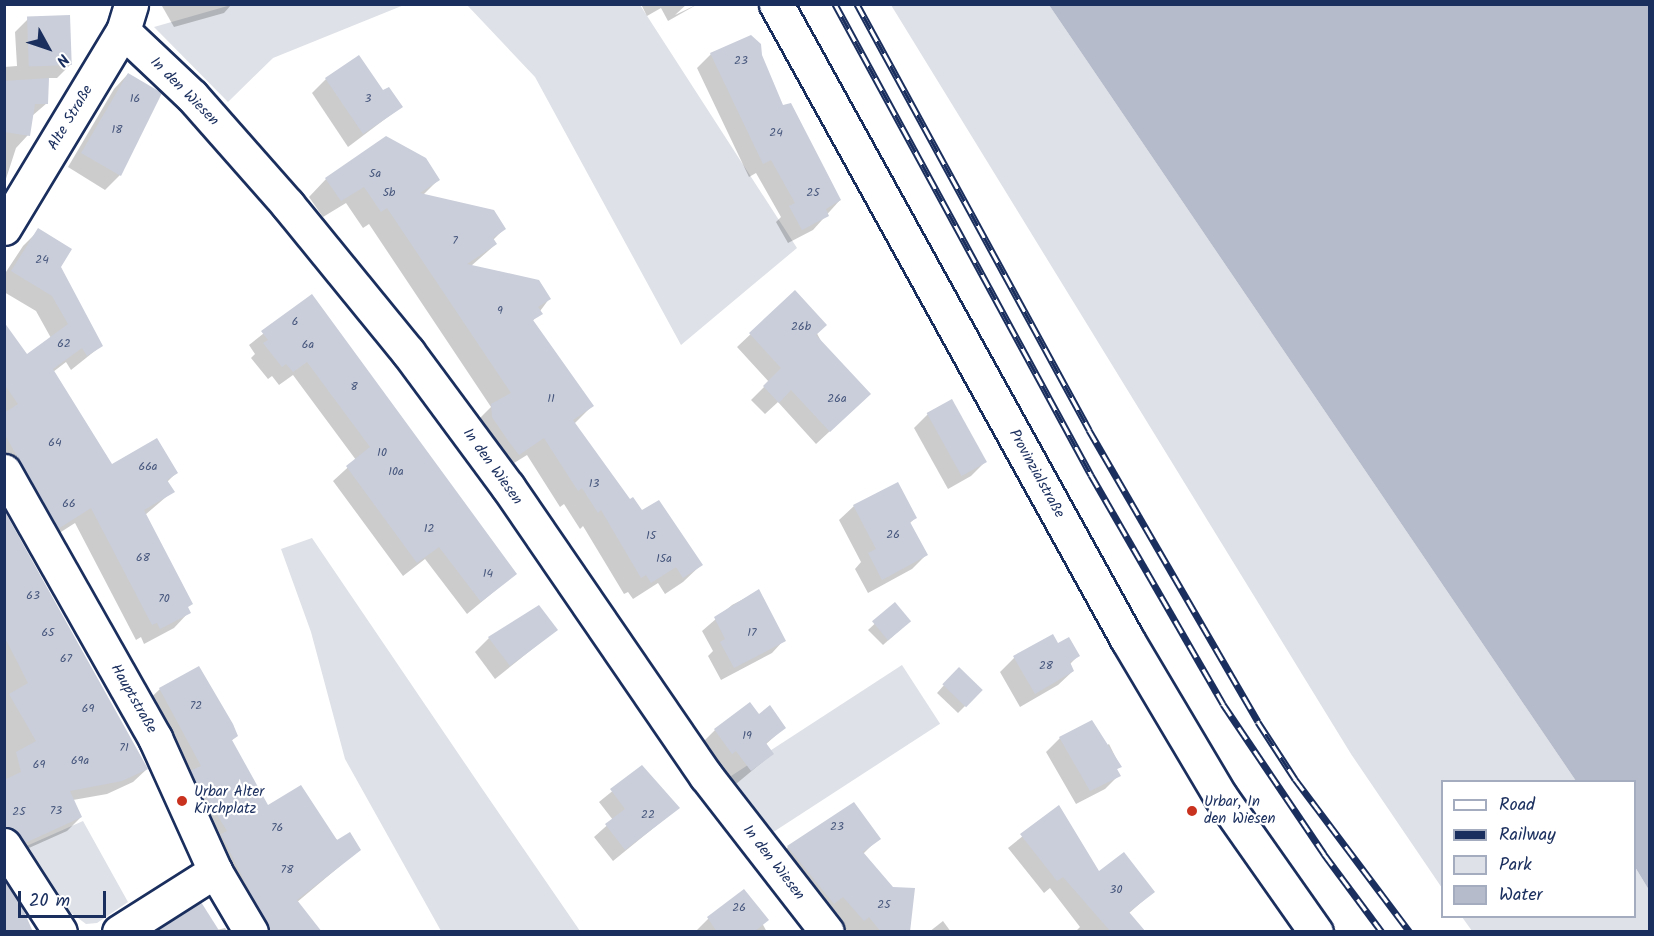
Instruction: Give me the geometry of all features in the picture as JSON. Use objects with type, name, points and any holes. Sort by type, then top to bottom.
[{"type":"street","name":"Provinzialstraße","points":[[777,4],[1127,639],[1221,797],[1316,932]]},
{"type":"street","name":"Alte Straße","points":[[4,228],[127,18]]},
{"type":"street","name":"In den Wiesen","points":[[127,18],[408,352],[508,488],[705,776],[827,932]]},
{"type":"street","name":"Hauptstraße","points":[[4,471],[156,738],[215,871],[251,932]]},
{"type":"street","points":[[4,845],[60,932]]},
{"type":"street","points":[[118,932],[215,871]]},
{"type":"green space","points":[[231,5],[404,5],[273,58],[228,102],[154,27]]},
{"type":"green space","points":[[467,5],[640,5],[797,248],[681,345],[535,77]]},
{"type":"green space","points":[[891,5],[1049,5],[1575,780],[1441,780],[1441,887],[1351,754]]},
{"type":"green space","points":[[312,538],[580,931],[441,931],[345,759],[311,632],[281,549]]},
{"type":"green space","points":[[902,665],[940,724],[766,837],[728,778]]},
{"type":"green space","points":[[83,821],[128,902],[97,923],[86,924],[66,909],[61,912],[22,848]]},
{"type":"green space","points":[[1636,869],[1649,890],[1649,931],[1472,931],[1463,918],[1636,918]]},
{"type":"water","points":[[1049,5],[1649,5],[1649,890],[1636,869],[1636,780],[1575,780]]},
{"type":"building","points":[[70,15],[72,65],[29,66],[27,17]]},
{"type":"building","points":[[751,35],[761,44],[762,55],[783,105],[791,103],[841,200],[826,209],[829,216],[802,230],[789,206],[795,203],[771,160],[763,164],[710,53]]},
{"type":"building","points":[[359,55],[383,90],[389,87],[403,107],[363,134],[325,78]]},
{"type":"building","points":[[128,73],[162,93],[121,176],[81,153]]},
{"type":"building","points":[[49,78],[48,104],[35,104],[30,136],[4,132],[4,81]]},
{"type":"building","points":[[386,136],[426,158],[440,180],[420,193],[494,210],[506,229],[493,238],[497,244],[467,264],[539,280],[551,299],[538,307],[543,314],[533,320],[594,406],[573,420],[630,499],[633,497],[642,510],[659,500],[703,565],[683,578],[676,567],[651,583],[646,575],[641,578],[601,510],[598,513],[582,488],[578,491],[544,438],[519,455],[509,442],[492,417],[491,404],[511,393],[387,208],[381,212],[364,187],[341,201],[325,178]]},
{"type":"building","points":[[38,228],[72,249],[61,267],[103,346],[87,356],[82,348],[53,369],[112,464],[157,438],[178,473],[167,480],[175,492],[144,510],[193,604],[188,607],[191,613],[160,629],[157,623],[152,625],[91,508],[58,529],[4,433],[4,413],[18,404],[4,384],[4,322],[27,354],[68,324],[52,296],[11,271]]},
{"type":"building","points":[[795,290],[827,325],[816,335],[871,394],[830,432],[791,390],[779,403],[763,386],[781,368],[749,333]]},
{"type":"building","points":[[312,294],[517,574],[481,602],[439,547],[417,563],[346,466],[370,447],[307,362],[293,372],[286,364],[282,367],[263,343],[268,340],[261,331]]},
{"type":"building","points":[[952,399],[987,462],[962,476],[927,413]]},
{"type":"building","points":[[898,482],[917,518],[910,522],[928,555],[882,580],[868,553],[876,549],[853,505]]},
{"type":"building","points":[[4,510],[148,769],[122,781],[70,791],[82,817],[25,843],[13,829],[4,826],[4,780],[21,772],[16,752],[36,741],[9,694],[28,683],[4,636]]},
{"type":"building","points":[[759,589],[786,641],[734,668],[720,642],[725,639],[714,617]]},
{"type":"building","points":[[895,602],[911,621],[888,640],[872,621]]},
{"type":"building","points":[[539,605],[558,630],[510,666],[488,637]]},
{"type":"building","points":[[1053,634],[1058,643],[1069,637],[1080,656],[1070,662],[1074,671],[1035,694],[1013,656]]},
{"type":"building","points":[[199,666],[233,724],[238,736],[232,740],[268,805],[301,785],[337,840],[350,832],[361,850],[297,900],[322,932],[270,932],[221,834],[227,831],[190,771],[201,766],[159,688]]},
{"type":"building","points":[[959,667],[983,690],[966,707],[942,684]]},
{"type":"building","points":[[750,702],[759,714],[770,705],[786,728],[766,743],[774,754],[751,771],[736,751],[732,754],[714,729]]},
{"type":"building","points":[[1092,720],[1122,767],[1117,769],[1121,776],[1090,791],[1059,737]]},
{"type":"building","points":[[642,765],[680,808],[625,850],[605,824],[625,809],[610,789]]},
{"type":"building","points":[[854,802],[881,839],[863,852],[893,887],[915,888],[910,932],[881,932],[869,917],[864,921],[843,897],[834,904],[787,846]]},
{"type":"building","points":[[1059,805],[1099,871],[1124,852],[1155,892],[1129,912],[1146,932],[1111,932],[1063,877],[1057,881],[1020,834]]},
{"type":"building","points":[[4,880],[22,907],[33,932],[4,932]]},
{"type":"building","points":[[744,889],[769,920],[754,932],[717,932],[707,917]]},
{"type":"building","points":[[201,902],[220,932],[155,932]]},
{"type":"railway","points":[[835,4],[1091,475],[1223,704],[1324,854],[1382,932]]},
{"type":"railway","points":[[857,4],[1089,430],[1258,722],[1295,779],[1410,932]]},
{"type":"place","name":"Urbar Alter Kirchplatz","points":[[182,801]]},
{"type":"place","name":"Urbar, In den Wiesen","points":[[1192,811]]}]
